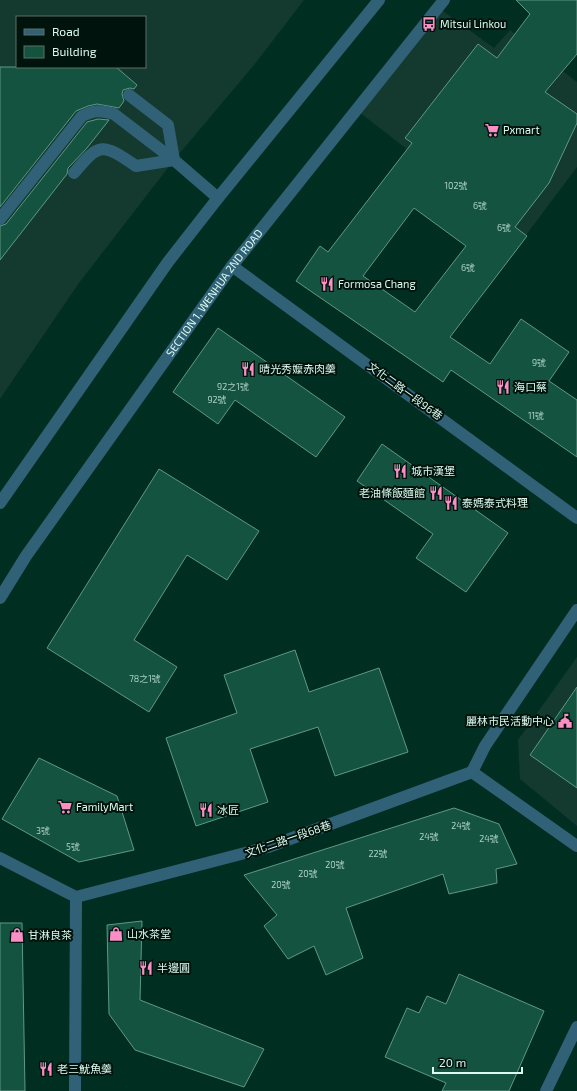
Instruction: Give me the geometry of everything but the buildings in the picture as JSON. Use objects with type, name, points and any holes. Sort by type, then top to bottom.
[{"type":"street","points":[[0,503],[168,262],[218,198],[379,0]]},
{"type":"street","name":"SECTION 1, WENHUA 2ND ROAD","points":[[0,598],[26,556],[232,266],[444,0]]},
{"type":"street","points":[[129,95],[168,125],[174,160]]},
{"type":"street","points":[[0,219],[82,116],[92,111],[103,111],[114,114],[174,160],[218,198]]},
{"type":"street","points":[[74,173],[91,152],[99,148],[108,149],[136,166],[174,160]]},
{"type":"street","name":"文化二路一段96巷","points":[[232,266],[577,518]]},
{"type":"street","points":[[577,610],[485,746],[472,772],[577,846]]},
{"type":"street","name":"文化二路一段68巷","points":[[76,897],[268,847],[472,772]]},
{"type":"street","points":[[0,858],[76,897],[75,1091]]},
{"type":"street","points":[[546,1091],[577,1027]]},
{"type":"shaded area","points":[[0,0],[304,0],[254,65],[174,160],[79,283],[0,399]]},
{"type":"shaded area","name":"Pxmart","points":[[440,9],[494,48],[510,30],[577,82],[577,167],[523,239],[359,112]]},
{"type":"shaded area","points":[[577,657],[577,826],[520,779],[518,740]]},
{"type":"place","name":"Mitsui Linkou","points":[[429,24]]},
{"type":"place","name":"Pxmart","points":[[492,130]]},
{"type":"place","name":"Formosa Chang","points":[[327,284]]},
{"type":"place","name":"晴光秀嬤赤肉羹","points":[[248,369]]},
{"type":"place","name":"海口蔡","points":[[503,387]]},
{"type":"place","name":"城市漢堡","points":[[400,471]]},
{"type":"place","name":"老油條飯麵館","points":[[436,493]]},
{"type":"place","name":"泰媽泰式料理","points":[[451,503]]},
{"type":"place","name":"麗林市民活動中心","points":[[565,721]]},
{"type":"place","name":"FamilyMart","points":[[65,807]]},
{"type":"place","name":"冰匠","points":[[206,810]]},
{"type":"place","name":"山水茶堂","points":[[116,934]]},
{"type":"place","name":"甘淋良茶","points":[[17,935]]},
{"type":"place","name":"半邊圓","points":[[146,968]]},
{"type":"place","name":"老三魷魚羹","points":[[46,1069]]}]
